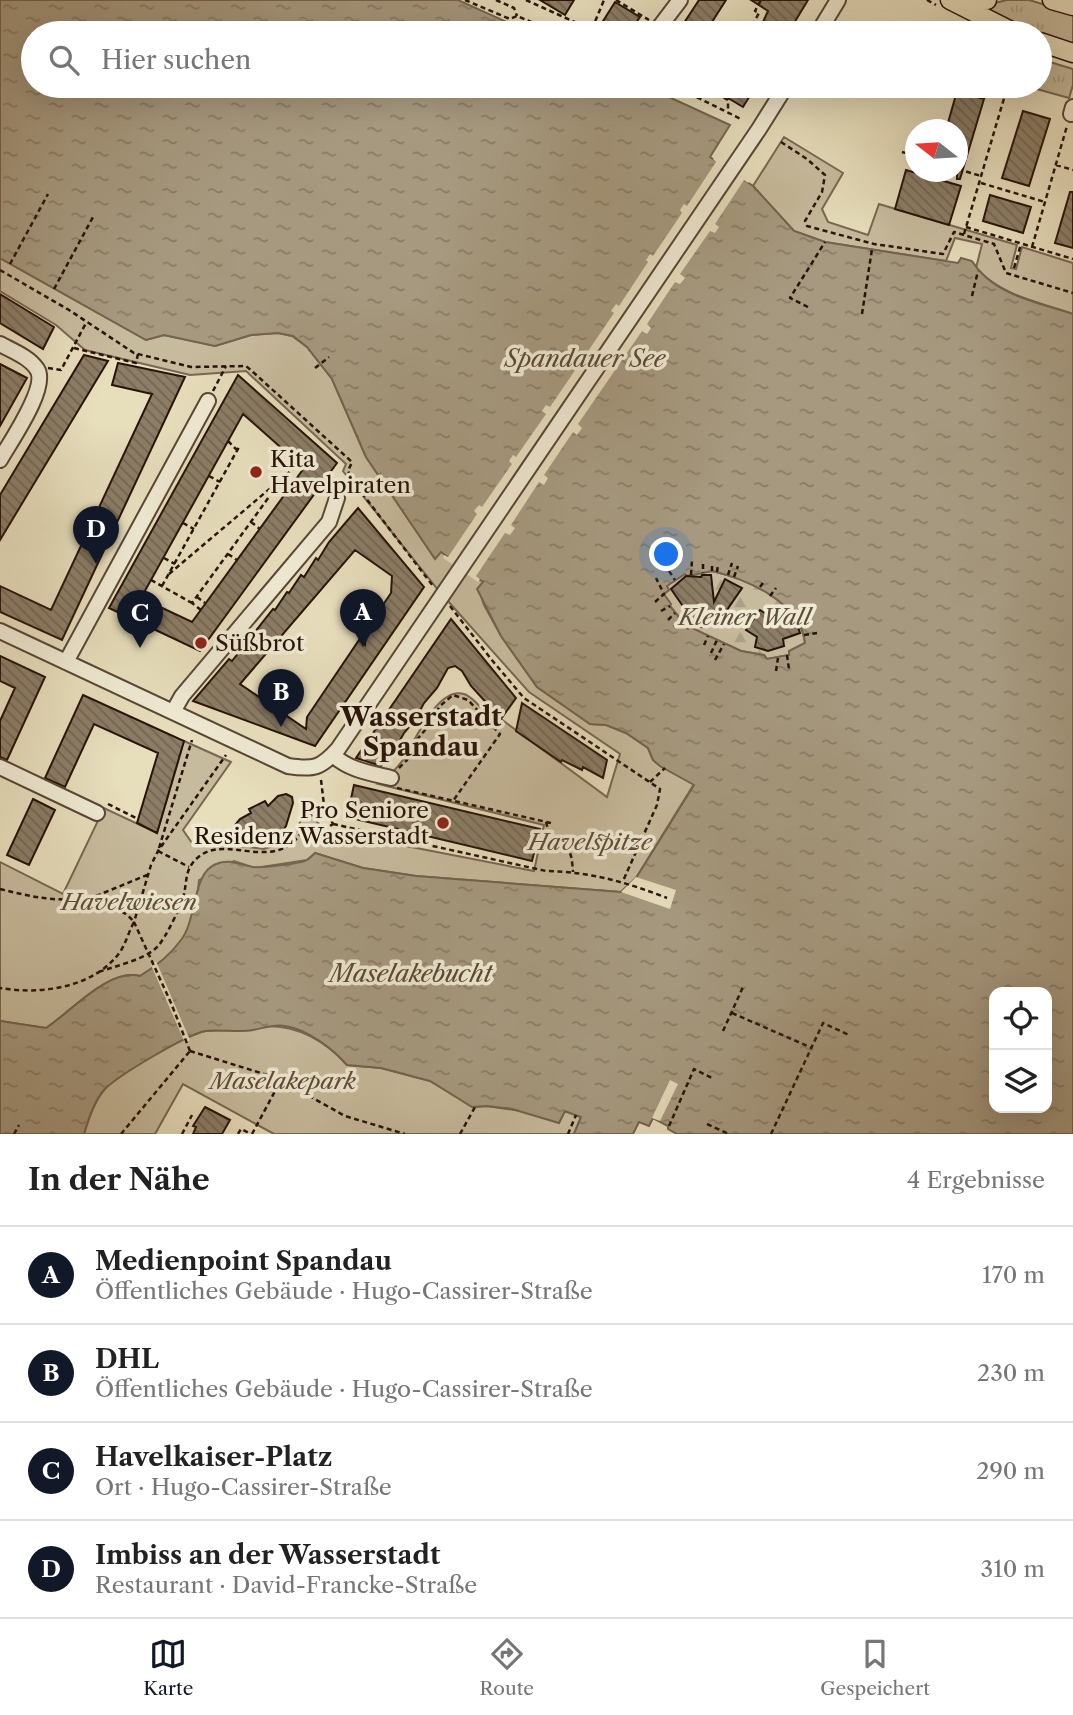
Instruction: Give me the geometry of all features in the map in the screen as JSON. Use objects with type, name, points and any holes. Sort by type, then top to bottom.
[{"type":"main road","points":[[945,0],[971,3],[987,0]]},
{"type":"main road","points":[[945,0],[990,21]]},
{"type":"main road","points":[[1052,0],[1073,6]]},
{"type":"main road","points":[[1052,46],[1073,53]]},
{"type":"street","points":[[665,21],[680,0]]},
{"type":"street","points":[[825,21],[838,0]]},
{"type":"street","points":[[0,631],[288,766],[311,769],[319,766],[333,755],[778,98]]},
{"type":"street","points":[[0,344],[28,359],[35,366],[40,379],[38,389],[0,460]]},
{"type":"street","points":[[66,662],[208,401]]},
{"type":"street","points":[[173,712],[182,696],[329,522],[337,498]]},
{"type":"street","points":[[333,755],[354,769],[391,778]]},
{"type":"street","points":[[0,767],[97,813]]},
{"type":"path","points":[[465,0],[510,19],[517,16],[529,21]]},
{"type":"path","points":[[496,0],[514,8],[517,16]]},
{"type":"path","points":[[526,0],[572,21]]},
{"type":"path","points":[[596,21],[604,0]]},
{"type":"path","points":[[616,0],[652,21]]},
{"type":"path","points":[[753,21],[759,13],[755,11],[761,0]]},
{"type":"path","points":[[931,6],[945,0]]},
{"type":"path","points":[[699,98],[741,119]]},
{"type":"path","points":[[724,98],[728,100],[728,112]]},
{"type":"path","points":[[964,234],[1004,98]]},
{"type":"path","points":[[1032,247],[1072,111]]},
{"type":"path","points":[[781,142],[825,175],[822,191],[805,221],[807,226],[874,244],[943,254],[954,232],[964,234],[994,244],[1006,273],[1073,293]]},
{"type":"path","points":[[1056,165],[1073,170]]},
{"type":"path","points":[[968,172],[982,176]]},
{"type":"path","points":[[980,183],[1045,202]]},
{"type":"path","points":[[10,264],[48,194]]},
{"type":"path","points":[[54,289],[93,217]]},
{"type":"path","points":[[966,228],[1073,259]]},
{"type":"path","points":[[808,307],[790,298],[825,242]]},
{"type":"path","points":[[1014,268],[1022,244]]},
{"type":"path","points":[[862,314],[872,249]]},
{"type":"path","points":[[0,270],[138,353],[191,366],[246,366],[352,462],[348,471],[355,484],[436,589]]},
{"type":"path","points":[[972,296],[978,271]]},
{"type":"path","points":[[35,366],[61,370],[86,323]]},
{"type":"path","points":[[74,348],[136,363],[138,353]]},
{"type":"path","points":[[314,368],[329,357]]},
{"type":"path","points":[[208,401],[226,366]]},
{"type":"path","points":[[162,586],[238,449],[228,441]]},
{"type":"path","points":[[169,574],[299,464]]},
{"type":"path","points":[[209,476],[220,482]]},
{"type":"path","points":[[192,603],[278,482]]},
{"type":"path","points":[[274,490],[283,497]]},
{"type":"path","points":[[251,522],[260,528]]},
{"type":"path","points":[[183,523],[194,529]]},
{"type":"path","points":[[228,553],[237,560]]},
{"type":"path","points":[[164,558],[175,564]]},
{"type":"path","points":[[691,575],[692,561]]},
{"type":"path","points":[[728,575],[732,563]]},
{"type":"path","points":[[703,564],[704,573]]},
{"type":"path","points":[[712,564],[712,571]]},
{"type":"path","points":[[717,572],[718,564]]},
{"type":"path","points":[[734,577],[738,566]]},
{"type":"path","points":[[669,571],[675,580]]},
{"type":"path","points":[[655,602],[664,594],[656,578]]},
{"type":"path","points":[[151,580],[201,610]]},
{"type":"path","points":[[760,587],[765,580]]},
{"type":"path","points":[[770,596],[776,588]]},
{"type":"path","points":[[196,597],[205,603]]},
{"type":"path","points":[[447,603],[524,698],[660,789],[657,805],[623,881]]},
{"type":"path","points":[[662,611],[670,606]]},
{"type":"path","points":[[668,620],[675,613]]},
{"type":"path","points":[[674,627],[681,621]]},
{"type":"path","points":[[800,626],[814,622]]},
{"type":"path","points":[[804,635],[817,633]]},
{"type":"path","points":[[704,645],[708,636]]},
{"type":"path","points":[[711,653],[717,640]]},
{"type":"path","points":[[715,660],[724,643]]},
{"type":"path","points":[[787,655],[789,669]]},
{"type":"path","points":[[776,671],[778,658]]},
{"type":"path","points":[[453,801],[500,734],[468,700],[453,695],[440,706],[414,743],[407,760],[387,785],[453,801],[549,823],[551,841],[568,849],[573,872]]},
{"type":"path","points":[[99,972],[120,951],[134,922],[192,740]]},
{"type":"path","points":[[158,851],[226,755]]},
{"type":"path","points":[[650,782],[665,768]]},
{"type":"path","points":[[321,780],[324,805],[333,824]]},
{"type":"path","points":[[0,988],[17,991],[55,988],[79,982],[149,953],[159,945],[183,897],[186,875],[202,855],[215,850],[267,853],[293,844],[301,833],[324,830],[333,824],[547,872],[573,872],[623,881],[667,898]]},
{"type":"path","points":[[159,828],[164,831]]},
{"type":"path","points":[[158,851],[190,867]]},
{"type":"path","points":[[0,889],[64,900],[96,896],[148,875]]},
{"type":"path","points":[[96,896],[103,903],[127,913],[134,922],[188,1041],[190,1051]]},
{"type":"path","points":[[723,1031],[743,988]]},
{"type":"path","points":[[732,1013],[811,1048]]},
{"type":"path","points":[[771,1134],[823,1023],[849,1035]]},
{"type":"path","points":[[190,1051],[281,1080],[345,1116],[402,1133]]},
{"type":"path","points":[[121,1134],[190,1051]]},
{"type":"path","points":[[669,1126],[694,1069],[712,1078]]},
{"type":"path","points":[[237,1134],[240,1129],[252,1134],[281,1080]]},
{"type":"path","points":[[460,1134],[475,1107]]},
{"type":"path","points":[[181,1134],[192,1115]]},
{"type":"path","points":[[568,1134],[576,1115]]},
{"type":"path","points":[[707,1124],[729,1134]]},
{"type":"path","points":[[14,1134],[19,1125]]},
{"type":"path","points":[[387,1134],[389,1129]]},
{"type":"green space","points":[[1007,0],[1029,0],[1073,13],[1073,47],[1052,40],[1052,21],[1004,21],[978,7]]},
{"type":"green space","points":[[1052,63],[1073,69],[1073,85],[1069,98],[1052,93]]},
{"type":"green space","points":[[784,137],[843,173],[822,209],[828,222],[868,235],[879,204],[1017,245],[1011,268],[1016,269],[1022,247],[1073,263],[1073,314],[1021,297],[986,278],[976,268],[982,244],[955,238],[946,261],[825,242],[794,231],[753,186]]},
{"type":"green space","name":"Havelspitze","points":[[0,258],[146,340],[164,335],[215,346],[251,335],[278,333],[292,336],[307,347],[332,379],[366,457],[435,558],[441,551],[484,582],[479,590],[484,605],[501,636],[537,687],[590,724],[606,725],[626,733],[648,748],[653,760],[660,766],[694,784],[636,878],[621,892],[416,876],[363,868],[315,853],[307,860],[255,868],[234,861],[199,880],[194,910],[183,939],[152,969],[140,976],[115,978],[90,993],[46,1028],[0,1021],[0,862],[63,894],[104,808],[157,833],[184,741],[231,762],[183,830],[192,843],[201,846],[220,844],[264,849],[290,840],[307,810],[324,830],[534,871],[544,825],[378,784],[402,761],[428,716],[445,698],[454,694],[468,696],[491,719],[501,719],[607,797],[620,754],[529,692],[439,591],[343,471],[346,464],[246,371],[190,375],[85,350],[56,325],[0,291]]},
{"type":"green space","name":"Kleiner Wall","points":[[712,571],[756,586],[783,604],[801,628],[805,643],[789,651],[789,655],[767,659],[764,655],[741,651],[689,629],[670,606],[664,594],[669,590],[666,586],[685,573],[687,576]]},
{"type":"green space","name":"Maselakepark","points":[[265,1026],[288,1028],[310,1036],[339,1056],[347,1065],[381,1068],[430,1081],[475,1107],[487,1106],[528,1112],[559,1123],[564,1111],[581,1117],[574,1134],[274,1134],[183,1084],[155,1134],[84,1134],[92,1111],[104,1090],[153,1056],[184,1039],[206,1031],[243,1030]]},
{"type":"water","name":"Spandauer See","points":[[0,0],[458,0],[504,21],[21,21],[21,98],[671,98],[730,125],[710,157],[753,186],[794,231],[825,242],[958,263],[961,258],[972,261],[981,273],[1004,290],[1073,314],[1073,1134],[677,1134],[653,1118],[649,1126],[639,1122],[633,1134],[574,1134],[581,1117],[565,1111],[559,1123],[512,1109],[472,1107],[430,1081],[381,1068],[347,1065],[311,1035],[293,1028],[277,1026],[247,1031],[205,1031],[168,1048],[123,1075],[100,1094],[84,1134],[0,1134],[0,1021],[46,1028],[90,993],[115,978],[140,976],[151,969],[181,940],[190,921],[203,877],[208,869],[216,864],[235,862],[264,867],[303,861],[315,853],[363,868],[416,876],[621,892],[636,878],[694,785],[660,766],[653,760],[648,748],[626,733],[606,725],[590,724],[537,687],[501,636],[477,589],[483,582],[441,552],[435,559],[366,457],[332,379],[307,347],[293,336],[278,333],[251,335],[215,346],[164,335],[146,340],[0,258]],"holes":[[[712,571],[755,586],[783,604],[801,628],[805,643],[789,651],[789,655],[767,659],[764,655],[741,651],[690,627],[688,629],[664,594],[669,590],[667,586],[685,574],[687,576]]]},
{"type":"pier","points":[[715,157],[750,180],[748,183],[744,180],[715,224],[719,227],[715,233],[710,231],[680,274],[685,278],[680,284],[675,282],[647,324],[651,328],[647,334],[642,331],[578,424],[582,428],[577,435],[573,432],[544,475],[548,478],[544,485],[539,482],[511,525],[515,528],[510,535],[505,533],[476,576],[480,579],[478,582],[443,558],[444,555],[448,557],[477,514],[474,511],[479,505],[482,507],[512,464],[509,461],[513,455],[516,457],[546,414],[542,411],[546,405],[550,407],[614,313],[611,311],[616,304],[619,306],[648,262],[646,260],[650,254],[653,256],[682,213],[680,210],[684,204],[687,206],[716,162],[713,159]]},
{"type":"pier","points":[[636,877],[676,890],[670,909],[621,892]]},
{"type":"pier","points":[[156,961],[190,1040],[185,1043],[151,965]]},
{"type":"pier","points":[[670,1080],[678,1084],[660,1121],[652,1118]]},
{"type":"building","points":[[540,0],[574,0],[565,15]]},
{"type":"building","points":[[699,0],[726,0],[713,21],[685,21]]},
{"type":"building","points":[[751,0],[808,0],[795,21],[763,21],[768,11]]},
{"type":"building","points":[[615,2],[640,17],[637,21],[603,21]]},
{"type":"building","points":[[728,98],[749,98],[743,107]]},
{"type":"building","points":[[955,98],[984,99],[968,152],[968,119],[949,119]]},
{"type":"building","points":[[1023,111],[1050,119],[1029,186],[1002,178]]},
{"type":"building","points":[[905,174],[905,182],[947,182],[961,186],[949,225],[895,209]]},
{"type":"building","points":[[1070,192],[1073,192],[1073,248],[1055,243]]},
{"type":"building","points":[[990,195],[1031,207],[1023,233],[983,221]]},
{"type":"building","points":[[0,294],[54,327],[43,349],[0,323]]},
{"type":"building","points":[[84,355],[108,361],[0,540],[0,495]]},
{"type":"building","points":[[118,363],[185,377],[62,640],[0,612],[0,586],[51,610],[152,394],[112,385]]},
{"type":"building","points":[[0,364],[27,378],[0,426]]},
{"type":"building","points":[[238,375],[337,463],[200,651],[109,608]],"holes":[[[243,414],[304,468],[192,622],[141,598]]]},
{"type":"building","points":[[358,508],[424,587],[315,746],[193,701],[229,659],[232,661],[301,575],[304,577]],"holes":[[[355,550],[392,576],[391,593],[366,630],[365,645],[359,640],[307,717],[306,729],[240,684]]]},
{"type":"building","points":[[711,575],[714,602],[725,579],[742,588],[720,620],[711,613],[707,625],[703,624],[702,627],[692,624],[686,618],[689,615],[671,589],[686,576]]},
{"type":"building","points":[[760,610],[791,625],[797,623],[800,633],[783,639],[784,646],[768,651],[755,647],[757,637],[746,630]]},
{"type":"building","points":[[451,619],[516,698],[501,719],[471,686],[462,671],[455,666],[448,668],[393,753],[381,766],[356,758]]},
{"type":"building","points":[[0,656],[45,677],[7,760],[0,757],[0,721],[15,688],[0,681]]},
{"type":"building","points":[[83,695],[184,741],[157,833],[137,823],[158,753],[94,724],[65,787],[45,778]]},
{"type":"building","points":[[522,703],[607,760],[603,778],[583,767],[582,770],[562,760],[561,762],[516,731]]},
{"type":"building","name":"Pro Seniore Residenz Wasserstadt","points":[[354,785],[540,829],[532,861],[347,817]]},
{"type":"building","points":[[286,794],[292,797],[293,803],[286,826],[279,835],[272,840],[255,842],[235,835],[235,825],[251,813],[249,809],[265,801],[268,806],[278,796]]},
{"type":"building","points":[[33,799],[55,810],[29,865],[7,855]]},
{"type":"building","points":[[205,1107],[230,1120],[222,1134],[193,1134],[196,1127],[193,1126]]},
{"type":"place","name":"Kita Havelpiraten","points":[[256,472]]},
{"type":"place","name":"Imbiss an der Wasserstadt","points":[[96,564]]},
{"type":"place","name":"Süßbrot","points":[[201,643]]},
{"type":"place","name":"Medienpoint Spandau","points":[[363,647]]},
{"type":"place","name":"Havelkaiser-Platz","points":[[140,648]]},
{"type":"place","name":"DHL","points":[[281,727]]},
{"type":"place","name":"Pro Seniore Residenz Wasserstadt","points":[[443,823]]},
{"type":"district","name":"Wasserstadt Spandau","points":[[421,732]]},
{"type":"park label","name":"Havelwiesen","points":[[129,902]]},
{"type":"water label","name":"Maselakebucht","points":[[411,974]]}]
